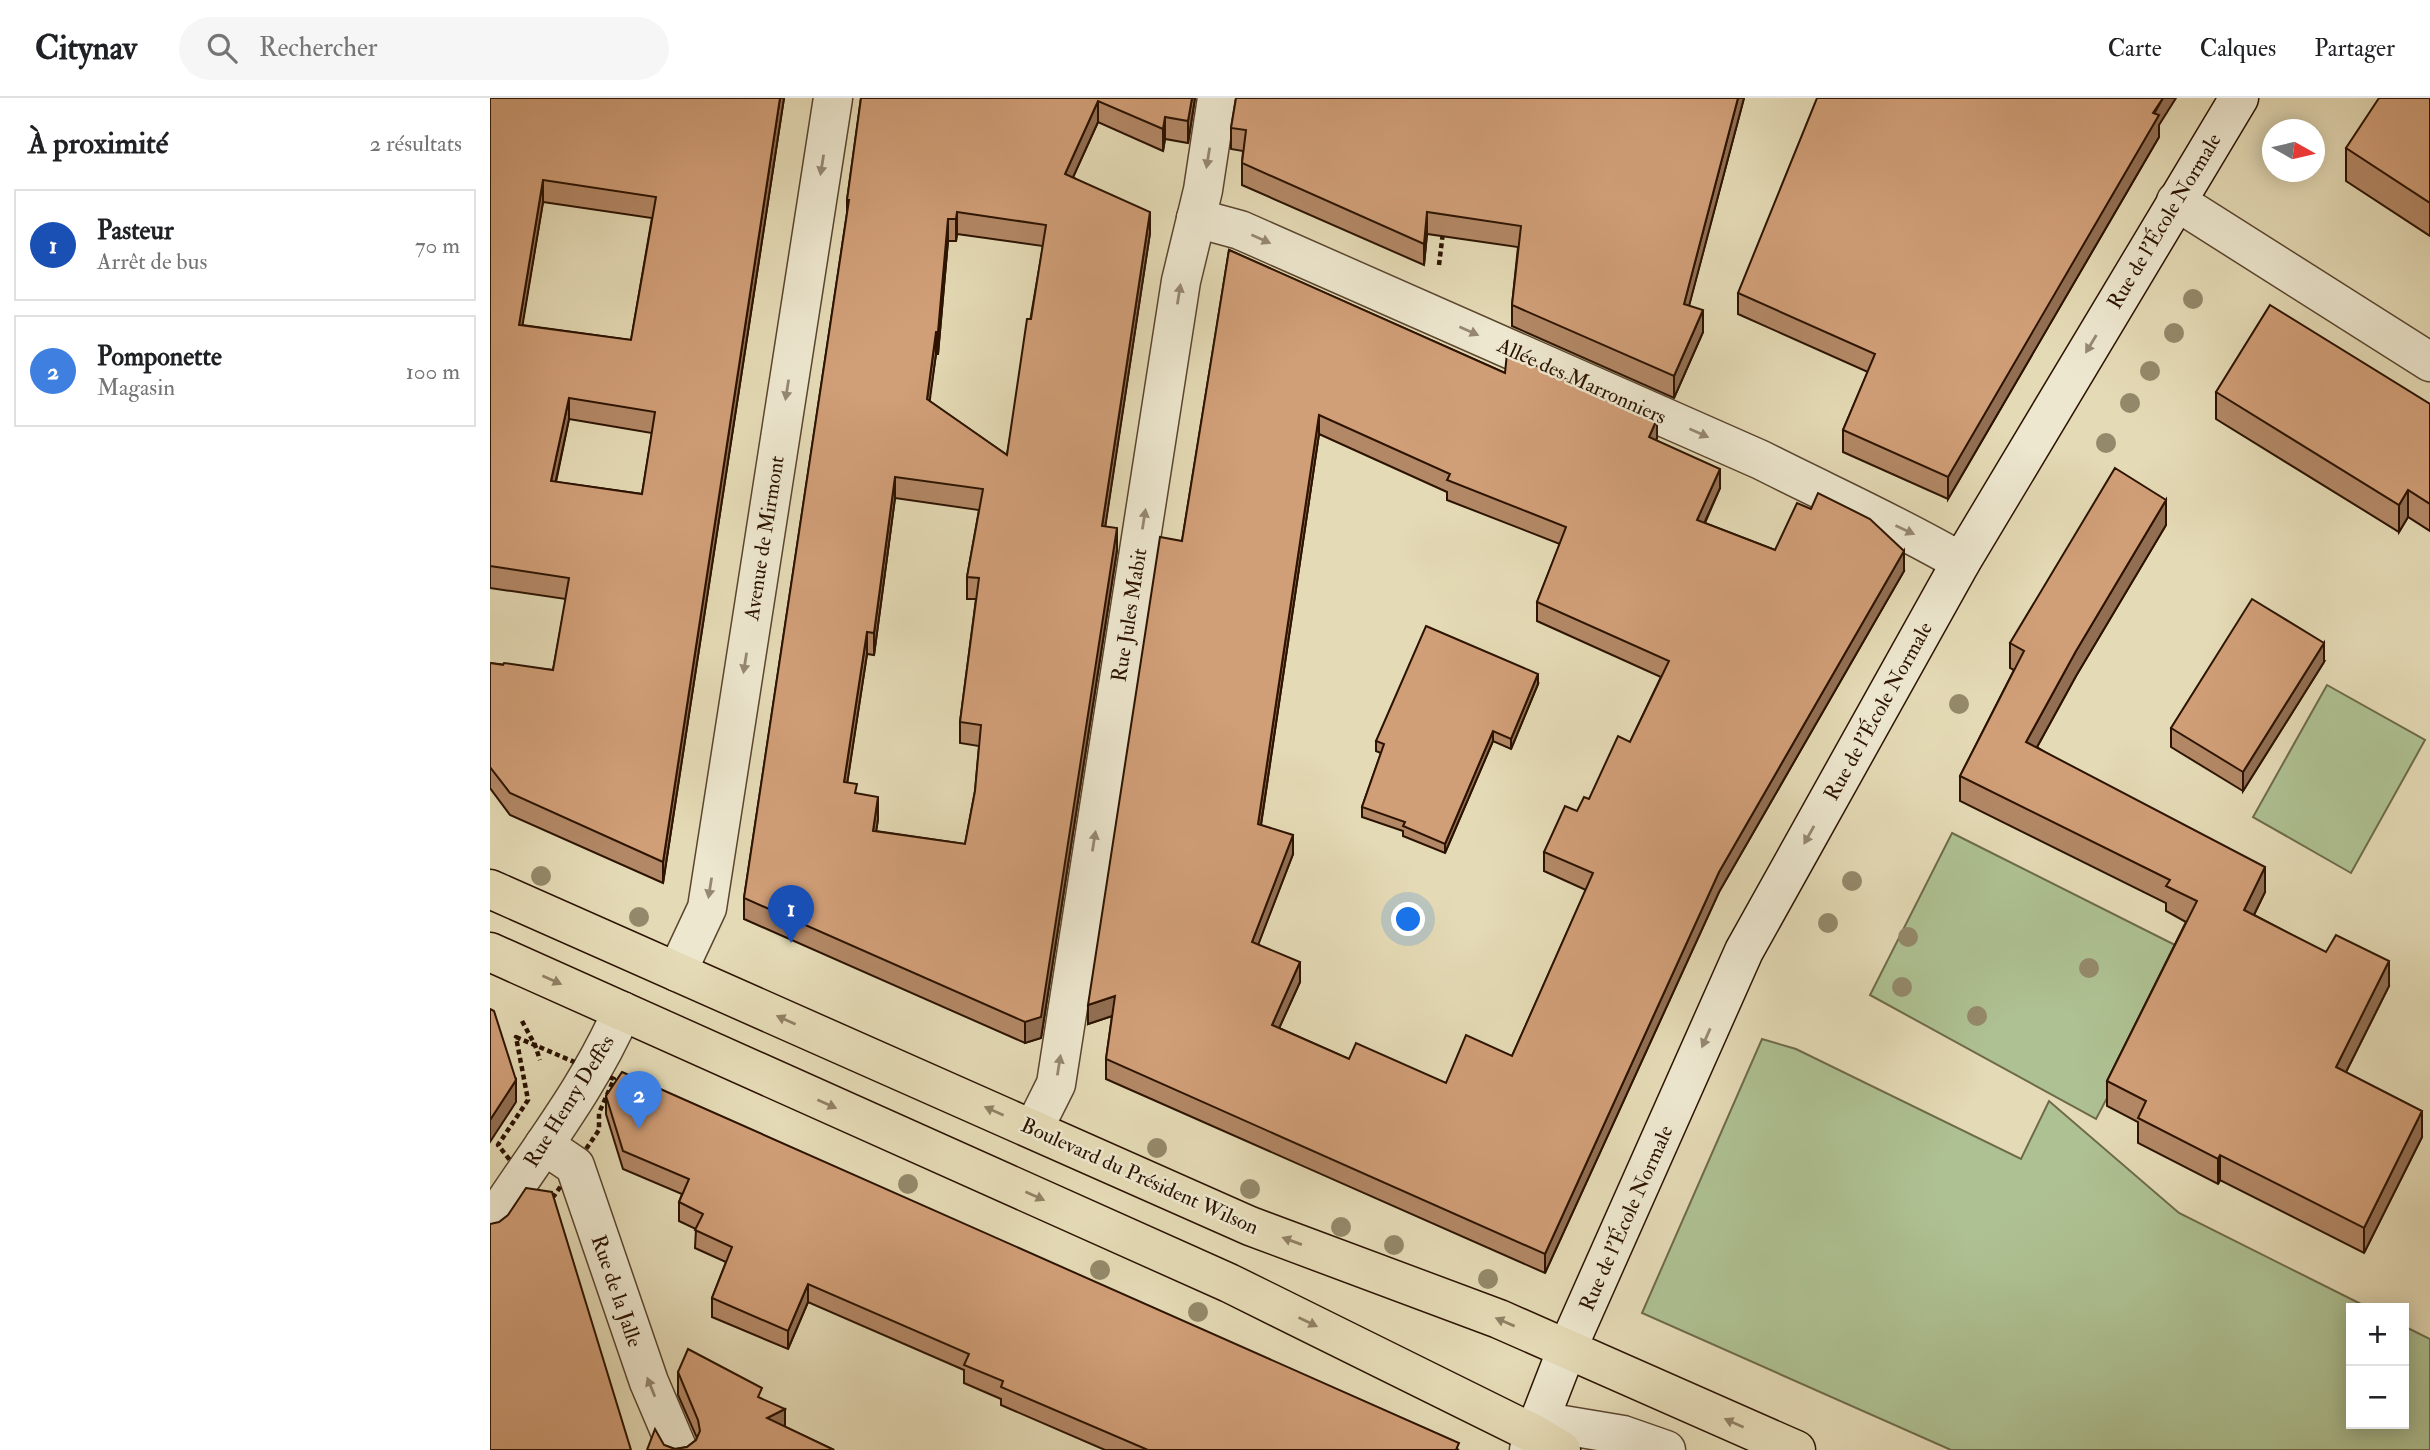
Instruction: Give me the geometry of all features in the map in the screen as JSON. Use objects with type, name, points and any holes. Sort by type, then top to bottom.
[{"type":"main road","name":"Boulevard du Président Wilson","points":[[490,889],[1251,1226],[1499,1319],[1796,1450]]},
{"type":"main road","points":[[490,952],[1228,1283],[1541,1445]]},
{"type":"street","name":"Avenue de Mirmont","points":[[677,972],[707,908],[832,98]]},
{"type":"street","name":"Rue Jules Mabit","points":[[1034,1128],[1056,1084],[1181,281],[1203,190],[1217,98]]},
{"type":"street","name":"Rue de l'École Normale","points":[[1541,1445],[1567,1349],[1744,951],[1961,562],[2239,98]]},
{"type":"street","points":[[2176,201],[2430,362]]},
{"type":"street","name":"Allée des Marronniers","points":[[1196,218],[1240,230],[1761,460],[1913,534],[1961,562]]},
{"type":"street","name":"Rue Henry Deffès","points":[[490,1225],[604,1050],[622,1011]]},
{"type":"street","name":"Rue de la Jalle","points":[[544,1145],[575,1166],[649,1382],[678,1450]]},
{"type":"street","points":[[1541,1445],[1557,1424],[1623,1435],[1666,1450]]},
{"type":"path","points":[[1430,314],[1445,219]]},
{"type":"path","points":[[516,1010],[535,1045],[542,1066]]},
{"type":"green space","points":[[2327,685],[2425,740],[2351,873],[2253,817]]},
{"type":"green space","points":[[1952,833],[2185,950],[2096,1119],[1870,995]]},
{"type":"green space","points":[[1762,1039],[1796,1049],[2021,1159],[2049,1101],[2179,1213],[2359,1303],[2346,1303],[2346,1429],[2409,1429],[2409,1328],[2430,1339],[2430,1450],[1951,1450],[1642,1313]]},
{"type":"building","points":[[490,98],[780,98],[663,862],[510,793],[490,767],[490,663],[553,670],[569,578],[490,566]],"holes":[[[543,180],[656,197],[631,340],[519,325]],[[569,398],[655,412],[642,494],[551,481]]]},
{"type":"building","points":[[861,98],[1192,98],[1188,121],[1165,117],[1163,129],[1098,101],[1065,174],[1150,212],[1102,526],[1117,528],[1041,1017],[1025,1022],[744,898]],"holes":[[[957,212],[1046,225],[1031,319],[1027,319],[1007,455],[927,399],[938,332],[948,219],[956,219]],[[895,477],[983,489],[967,577],[979,578],[960,722],[981,725],[975,791],[965,844],[873,831],[878,797],[855,793],[857,784],[844,782],[867,632],[874,633]]]},
{"type":"building","points":[[1236,98],[1738,98],[1684,304],[1703,310],[1674,376],[1512,305],[1521,226],[1427,212],[1424,244],[1242,163],[1246,130],[1231,128]]},
{"type":"building","points":[[1817,98],[2163,98],[2153,113],[2159,115],[1948,477],[1843,430],[1875,354],[1738,293]]},
{"type":"building","points":[[2379,98],[2430,98],[2430,203],[2346,148]]},
{"type":"building","points":[[1229,250],[1505,373],[1507,353],[1657,419],[1649,437],[1720,469],[1697,520],[1775,550],[1797,503],[1811,509],[1818,493],[1870,519],[1904,551],[1719,872],[1545,1254],[1106,1059],[1115,996],[1088,1005],[1160,537],[1182,541]],"holes":[[[1319,415],[1450,474],[1447,480],[1566,527],[1537,602],[1669,661],[1630,742],[1618,736],[1589,799],[1584,797],[1577,811],[1565,806],[1544,852],[1593,873],[1512,1056],[1466,1035],[1446,1083],[1356,1043],[1349,1059],[1272,1025],[1300,962],[1252,942],[1293,835],[1258,824]]]},
{"type":"building","points":[[2270,305],[2430,404],[2430,504],[2408,490],[2399,505],[2216,392]]},
{"type":"building","points":[[2115,468],[2166,500],[2076,651],[2026,742],[2265,867],[2244,910],[2326,952],[2336,935],[2389,961],[2336,1067],[2422,1111],[2364,1228],[2220,1155],[2218,1159],[2138,1118],[2146,1101],[2107,1081],[2197,901],[2166,886],[2170,880],[1960,776],[2024,651],[2010,643]]},
{"type":"building","points":[[2252,599],[2324,643],[2243,772],[2171,728]]},
{"type":"building","points":[[1426,626],[1538,674],[1511,739],[1493,731],[1445,844],[1403,826],[1405,822],[1362,807],[1384,744],[1376,741]]},
{"type":"building","points":[[490,1009],[494,1011],[516,1080],[490,1120]]},
{"type":"building","points":[[622,1072],[1459,1443],[1456,1450],[1148,1450],[1001,1387],[1003,1381],[964,1365],[969,1354],[808,1284],[788,1331],[712,1298],[732,1247],[695,1230],[703,1214],[679,1202],[689,1179],[623,1151],[606,1096]]},
{"type":"building","points":[[526,1188],[552,1192],[631,1450],[490,1450],[490,1224],[499,1222],[508,1215]]},
{"type":"building","points":[[688,1349],[762,1388],[758,1397],[785,1409],[767,1418],[834,1450],[647,1450],[655,1429],[664,1445],[675,1449],[687,1447],[696,1440],[700,1431],[678,1372]]},
{"type":"place","name":"Pasteur","points":[[791,943]]},
{"type":"place","name":"Pomponette","points":[[639,1129]]}]
